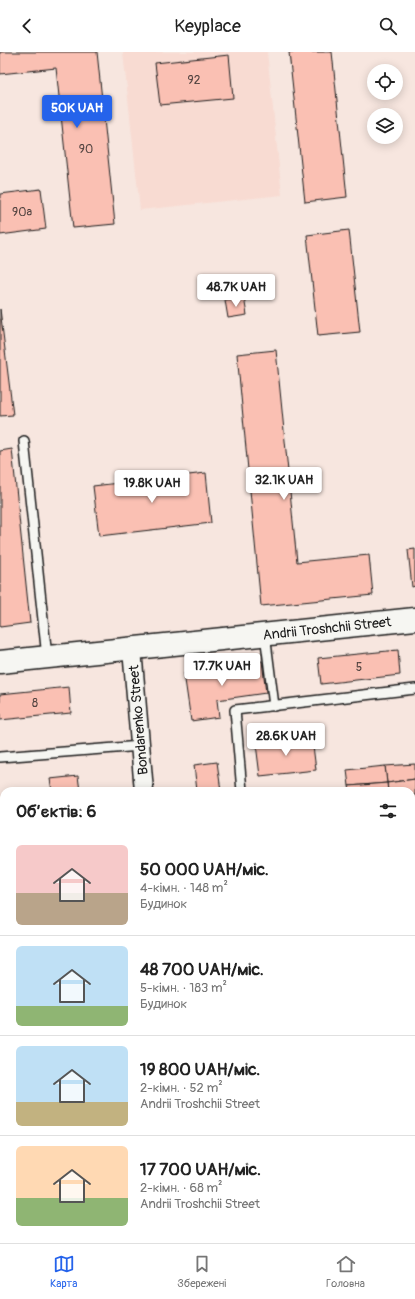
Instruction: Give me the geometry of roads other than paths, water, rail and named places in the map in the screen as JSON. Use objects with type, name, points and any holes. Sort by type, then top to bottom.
[{"type":"street","name":"Andrii Troshchii Street","points":[[0,662],[415,619]]},
{"type":"street","name":"Bondarenko Street","points":[[132,649],[144,787]]},
{"type":"lane","points":[[24,441],[47,658]]},
{"type":"lane","points":[[265,634],[274,706]]},
{"type":"lane","points":[[242,787],[235,710],[415,689]]},
{"type":"lane","points":[[0,757],[141,746]]}]
